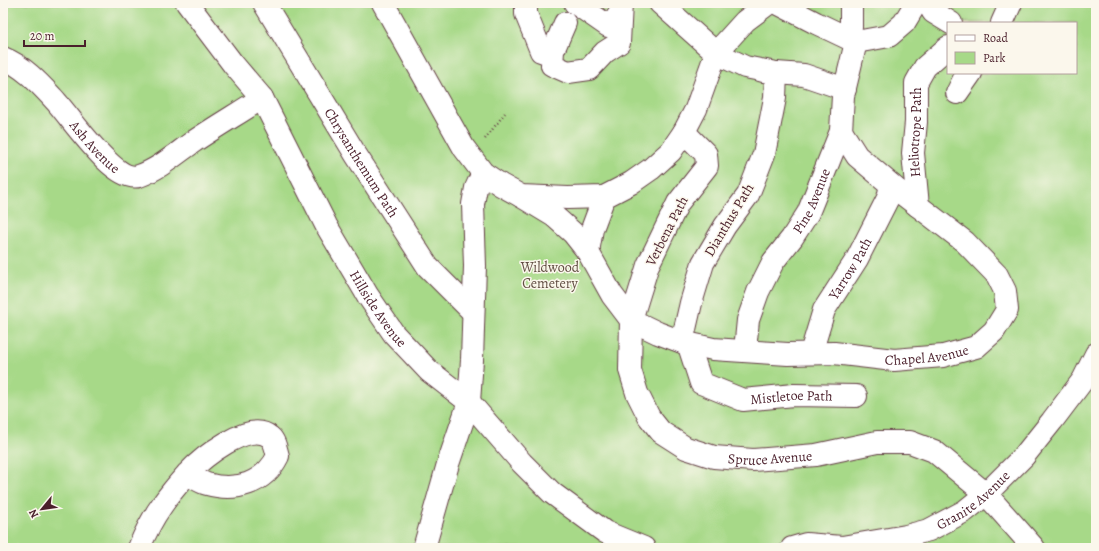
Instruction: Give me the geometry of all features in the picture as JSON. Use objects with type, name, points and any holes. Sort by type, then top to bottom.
[{"type":"street","name":"Hillside Avenue","points":[[186,3],[233,64],[262,98],[326,225],[368,296],[394,334],[428,371],[469,402]]},
{"type":"street","name":"Chrysanthemum Path","points":[[264,3],[356,155],[428,267],[473,312]]},
{"type":"street","points":[[383,3],[464,148],[477,165],[501,185],[554,216],[573,232],[588,252],[612,295],[631,320]]},
{"type":"street","points":[[526,3],[526,14],[541,51],[552,55]]},
{"type":"street","points":[[575,3],[608,26],[612,23],[620,8]]},
{"type":"street","points":[[660,3],[716,53],[745,67],[776,73],[804,75],[845,89]]},
{"type":"street","points":[[521,196],[568,198],[604,197],[631,183],[651,169],[671,151],[684,132],[696,109],[716,53],[745,21],[769,3]]},
{"type":"street","points":[[777,3],[853,40],[889,36],[904,23],[916,3]]},
{"type":"street","name":"Pine Avenue","points":[[745,350],[748,320],[758,292],[773,262],[792,238],[808,213],[841,131],[843,96],[853,40],[851,3]]},
{"type":"street","points":[[928,3],[933,12],[949,22]]},
{"type":"street","points":[[1002,22],[1011,3]]},
{"type":"street","points":[[565,23],[553,51],[552,65],[568,72],[589,69],[605,52],[619,43],[620,8]]},
{"type":"street","name":"Heliotrope Path","points":[[918,206],[913,154],[916,122],[916,83],[925,67],[947,48]]},
{"type":"street","name":"Ash Avenue","points":[[3,58],[14,63],[32,77],[53,98],[106,162],[122,173],[137,177],[153,170],[262,98]]},
{"type":"street","name":"Dianthus Path","points":[[685,342],[691,303],[703,263],[725,226],[748,195],[764,154],[775,98],[776,73]]},
{"type":"street","points":[[966,74],[957,94],[970,74]]},
{"type":"street","name":"Chapel Avenue","points":[[631,320],[658,333],[713,349],[788,354],[834,353],[894,360],[943,356],[976,346],[994,331],[1007,310],[1005,291],[997,276],[965,242],[891,185],[857,156],[841,131]]},
{"type":"street","name":"Verbena Path","points":[[631,320],[648,265],[678,203],[707,166],[706,154],[684,132]]},
{"type":"street","points":[[424,548],[448,464],[469,402],[475,266],[473,204],[476,188],[477,165]]},
{"type":"street","name":"Yarrow Path","points":[[811,353],[824,310],[857,259],[888,198],[891,185]]},
{"type":"street","points":[[588,252],[592,229],[604,197]]},
{"type":"street","name":"Spruce Avenue","points":[[631,320],[630,370],[637,393],[649,417],[661,432],[686,448],[714,457],[753,460],[816,455],[877,442],[910,442],[934,451],[986,494],[1034,548]]},
{"type":"street","name":"Mistletoe Path","points":[[685,342],[701,382],[743,400],[794,395],[856,396]]},
{"type":"street","name":"Granite Avenue","points":[[792,548],[806,544],[842,547],[906,536],[929,530],[965,511],[986,494],[1024,456],[1083,380],[1096,354]]},
{"type":"street","points":[[469,402],[522,463],[552,493],[605,532],[644,548]]},
{"type":"street","points":[[138,548],[148,527],[162,504],[187,474]]},
{"type":"path","points":[[477,165],[505,113]]},
{"type":"green space","name":"Wildwood Cemetery","points":[[3,3],[1096,3],[1096,548],[3,548]]}]
